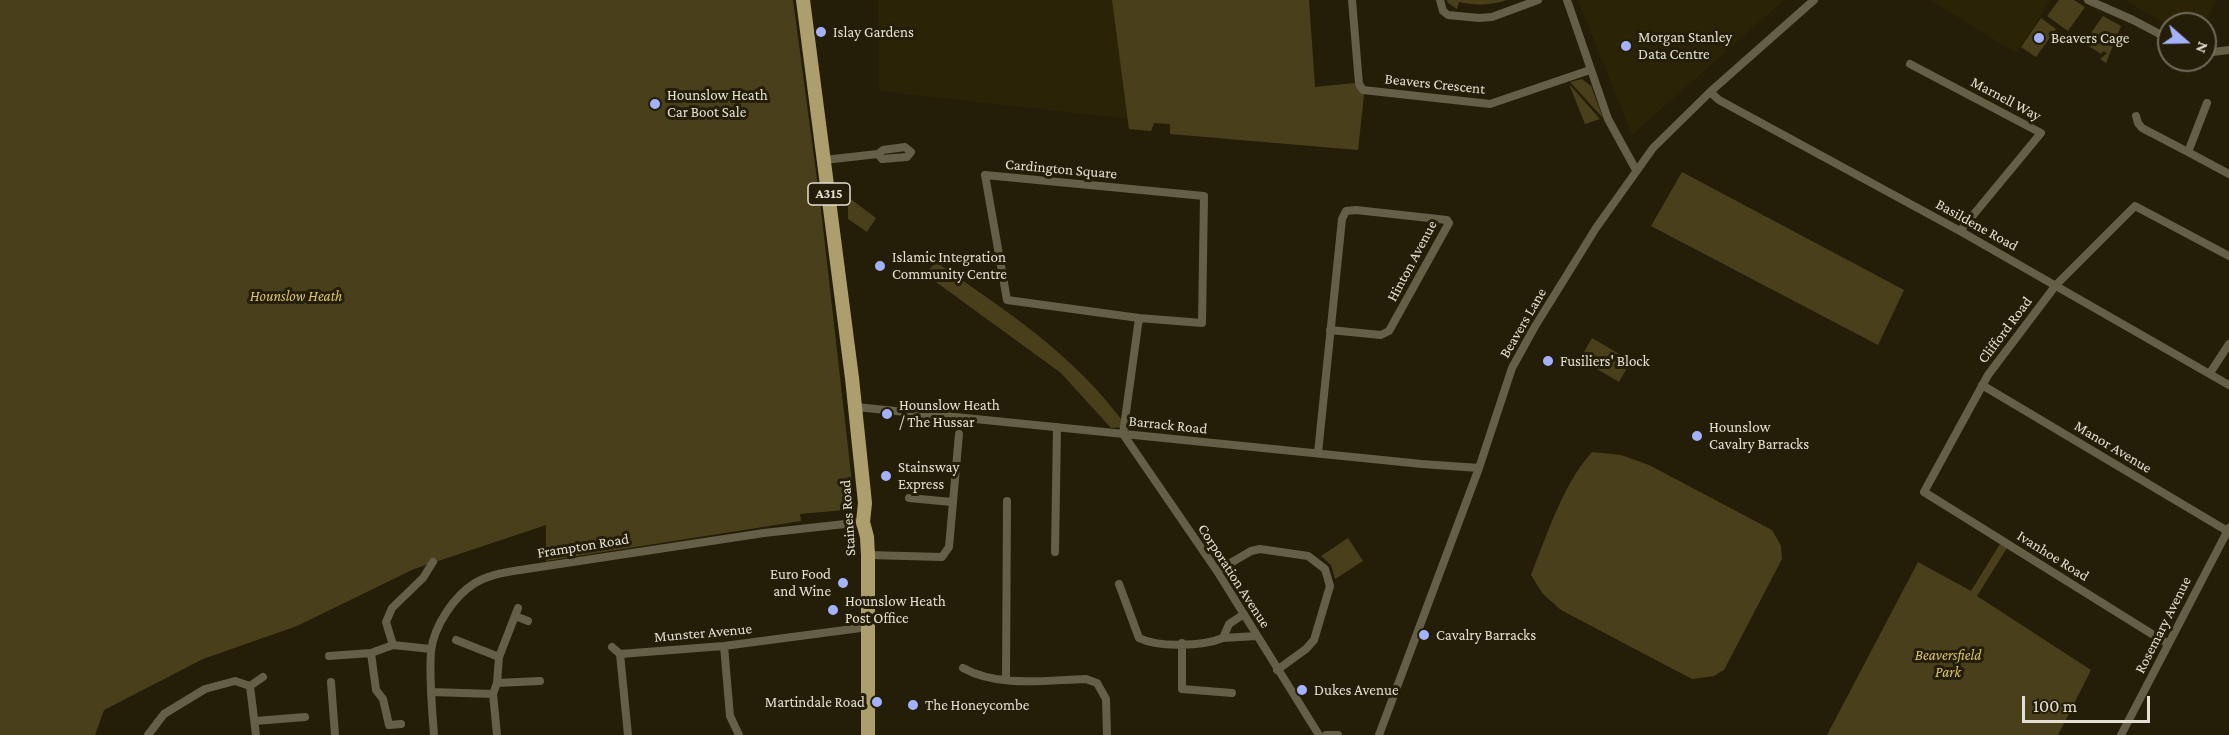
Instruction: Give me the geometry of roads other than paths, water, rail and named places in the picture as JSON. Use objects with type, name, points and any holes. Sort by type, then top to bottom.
[{"type":"main road","name":"A315","points":[[803,0],[856,407]]},
{"type":"main road","name":"Staines Road","points":[[856,407],[865,503],[863,522],[868,555],[868,735]]},
{"type":"street","name":"Beavers Crescent","points":[[1352,0],[1359,84],[1363,90],[1490,104],[1590,70]]},
{"type":"street","points":[[1440,0],[1443,11],[1448,15],[1479,18],[1492,17],[1538,0]]},
{"type":"street","points":[[1567,0],[1608,118],[1636,170]]},
{"type":"street","name":"Beavers Lane","points":[[1379,735],[1479,468],[1515,362],[1596,228],[1653,148],[1710,92],[1814,0]]},
{"type":"street","points":[[2088,0],[2157,33]]},
{"type":"street","name":"Marnell Way","points":[[1910,64],[2041,133],[1960,231]]},
{"type":"street","name":"Basildene Road","points":[[1710,92],[1719,100],[1960,231],[2229,385]]},
{"type":"street","points":[[2188,152],[2207,103]]},
{"type":"street","points":[[2136,116],[2142,128],[2229,174]]},
{"type":"street","points":[[824,160],[878,154]]},
{"type":"street","name":"Cardington Square","points":[[985,175],[1204,196],[1202,323],[1139,318],[1007,300],[985,175]]},
{"type":"street","name":"Clifford Road","points":[[1924,492],[1982,385],[2056,285],[2136,206],[2229,256]]},
{"type":"street","name":"Hinton Avenue","points":[[1318,453],[1330,330],[1341,219],[1346,211],[1447,220],[1449,223],[1389,331],[1381,335],[1330,330]]},
{"type":"street","points":[[1123,434],[1139,318]]},
{"type":"street","points":[[2210,373],[2229,345]]},
{"type":"street","name":"Manor Avenue","points":[[1982,385],[2228,530]]},
{"type":"street","name":"Barrack Road","points":[[856,407],[1479,468]]},
{"type":"street","points":[[1055,552],[1058,427]]},
{"type":"street","points":[[868,555],[942,557],[948,547],[959,434]]},
{"type":"street","name":"Corporation Avenue","points":[[1123,434],[1217,572],[1318,735]]},
{"type":"street","name":"Ivanhoe Road","points":[[1924,492],[2168,644]]},
{"type":"street","points":[[909,498],[952,502]]},
{"type":"street","points":[[1006,680],[1007,501]]},
{"type":"street","name":"Frampton Road","points":[[434,735],[431,650],[440,625],[453,602],[475,583],[492,576],[519,570],[699,542],[863,522]]},
{"type":"street","name":"Rosemary Avenue","points":[[2121,735],[2228,530]]},
{"type":"street","points":[[1217,572],[1251,551],[1260,549],[1308,556],[1325,569],[1330,586],[1314,640],[1306,650],[1277,670]]},
{"type":"street","points":[[393,645],[386,622],[392,608],[423,578],[433,562]]},
{"type":"street","points":[[1119,584],[1139,638],[1149,643],[1209,644],[1223,638],[1257,636]]},
{"type":"street","points":[[497,735],[493,694],[497,683],[499,657],[516,612],[528,621]]},
{"type":"street","points":[[1223,638],[1229,624],[1244,614]]},
{"type":"street","name":"Munster Avenue","points":[[620,654],[724,646],[868,627]]},
{"type":"street","points":[[456,640],[499,657]]},
{"type":"street","points":[[1182,643],[1182,689],[1232,693]]},
{"type":"street","points":[[329,656],[371,653],[393,645],[431,650]]},
{"type":"street","points":[[724,646],[730,716],[740,735]]},
{"type":"street","points":[[612,647],[620,654],[628,735]]},
{"type":"street","points":[[371,653],[376,690],[383,699],[389,725],[401,724]]},
{"type":"street","points":[[963,668],[978,676],[1006,680],[1086,680],[1097,683],[1106,699],[1107,735]]},
{"type":"street","points":[[250,686],[263,677]]},
{"type":"street","points":[[148,735],[164,714],[205,689],[235,681],[250,686]]},
{"type":"street","points":[[497,683],[540,681]]},
{"type":"street","points":[[331,682],[335,735]]},
{"type":"street","points":[[250,686],[256,735]]},
{"type":"street","points":[[431,692],[493,694]]},
{"type":"street","points":[[255,721],[304,717]]},
{"type":"street","points":[[1326,735],[1338,735]]},
{"type":"place","name":"Islay Gardens","points":[[821,32]]},
{"type":"place","name":"Beavers Cage","points":[[2039,38]]},
{"type":"place","name":"Morgan Stanley Data Centre","points":[[1626,46]]},
{"type":"place","name":"Hounslow Heath Car Boot Sale","points":[[655,104]]},
{"type":"place","name":"Islamic Integration Community Centre","points":[[880,266]]},
{"type":"place","name":"Fusiliers' Block","points":[[1548,361]]},
{"type":"place","name":"Hounslow Heath / The Hussar","points":[[887,414]]},
{"type":"place","name":"Hounslow Cavalry Barracks","points":[[1697,436]]},
{"type":"place","name":"Stainsway Express","points":[[886,476]]},
{"type":"place","name":"Euro Food and Wine","points":[[843,583]]},
{"type":"place","name":"Hounslow Heath Post Office","points":[[833,610]]},
{"type":"place","name":"Cavalry Barracks","points":[[1424,635]]},
{"type":"place","name":"Dukes Avenue","points":[[1302,690]]},
{"type":"place","name":"Martindale Road","points":[[877,702]]},
{"type":"place","name":"The Honeycombe","points":[[913,705]]},
{"type":"park label","name":"Hounslow Heath","points":[[296,296]]},
{"type":"park label","name":"Beaversfield Park","points":[[1948,664]]}]
